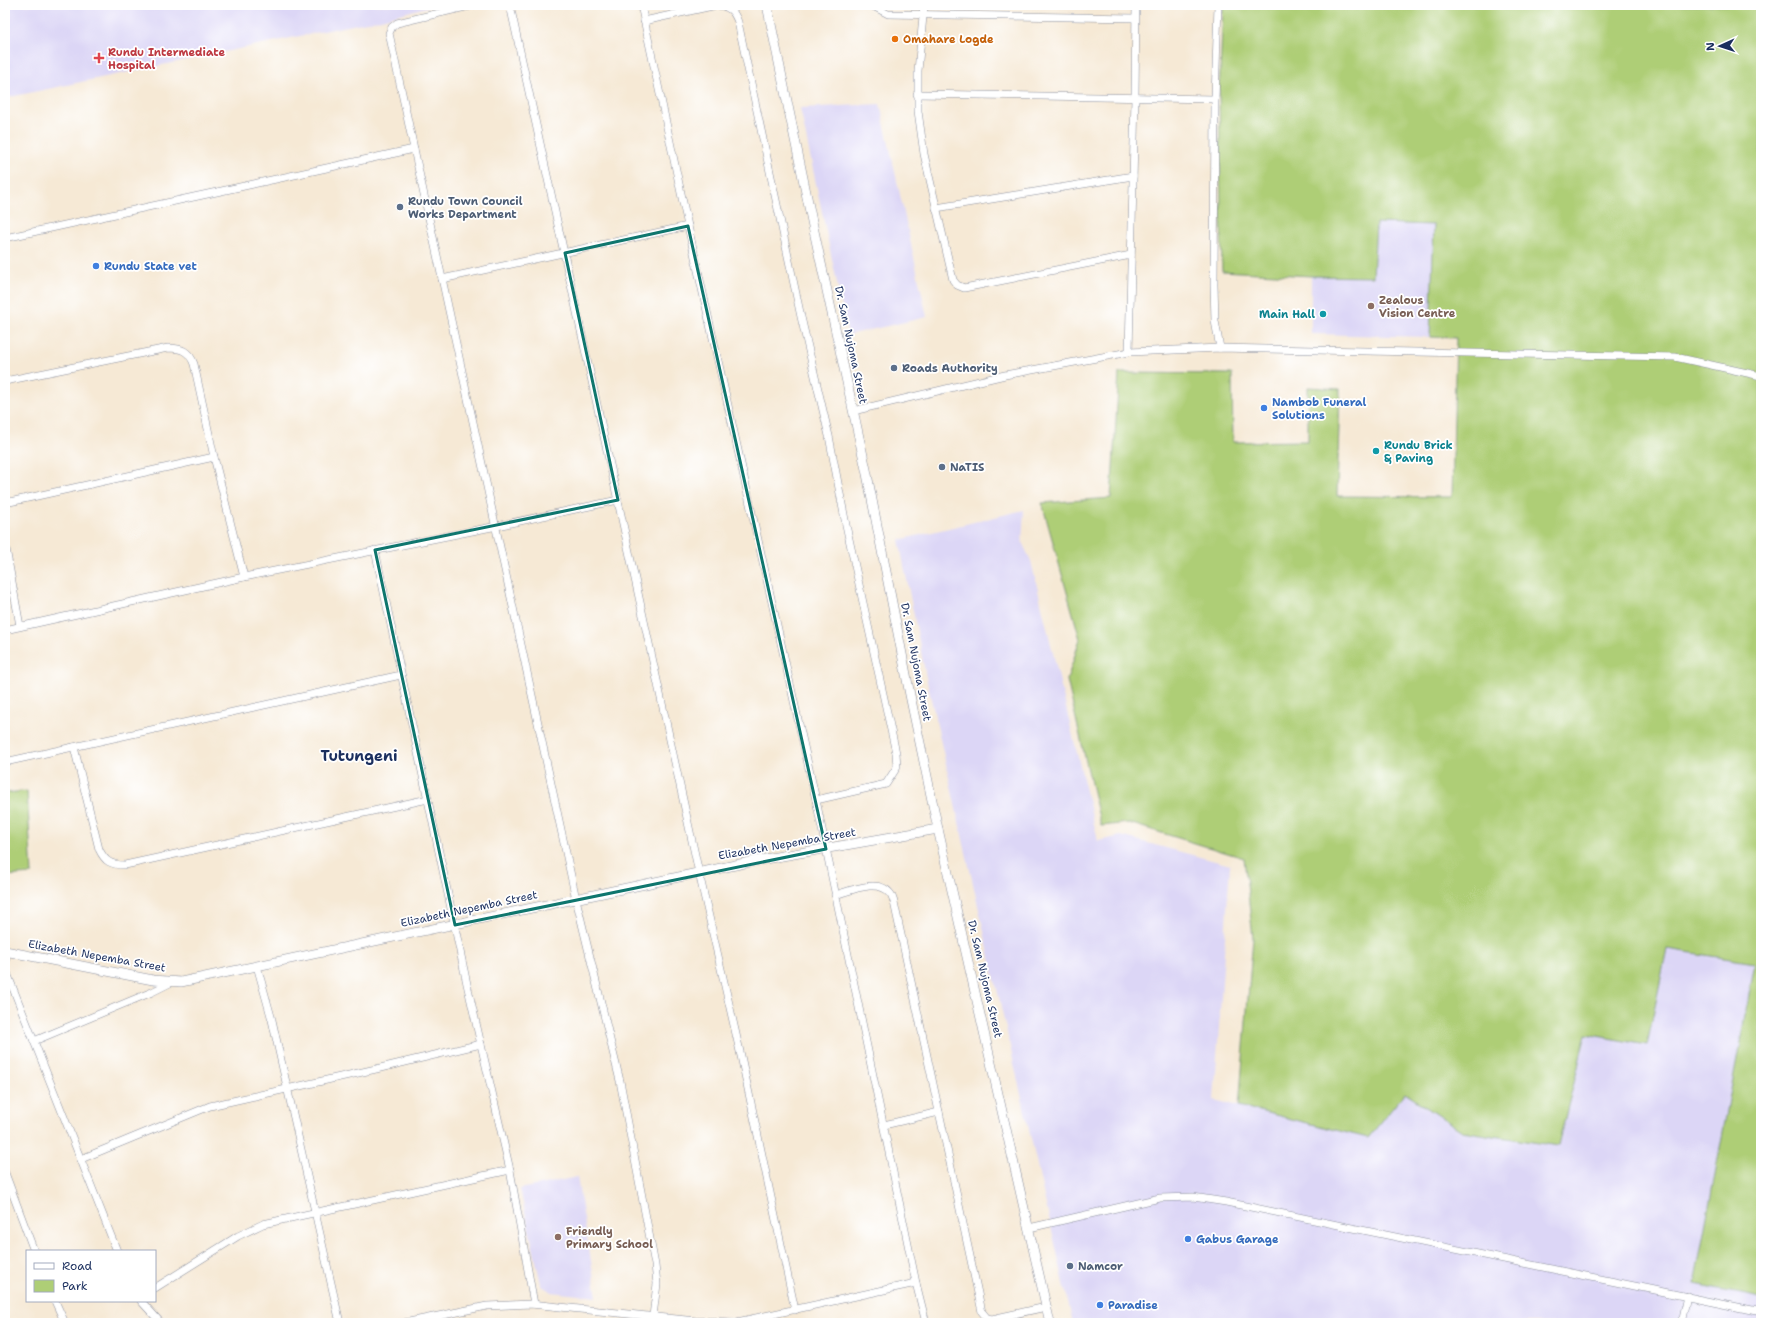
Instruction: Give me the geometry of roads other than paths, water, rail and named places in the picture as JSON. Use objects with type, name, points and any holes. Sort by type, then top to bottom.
[{"type":"street","points":[[474,5],[397,23],[392,27],[389,33],[497,526],[576,899],[620,1081],[655,1265],[657,1284],[653,1316]]},
{"type":"street","points":[[510,5],[795,1310]]},
{"type":"street","points":[[641,5],[688,226],[816,800],[916,1283],[926,1323]]},
{"type":"street","points":[[644,21],[717,5],[727,7],[734,12],[738,22],[801,317],[829,436],[846,525],[896,753],[897,767],[886,784],[816,800]]},
{"type":"street","name":"Dr. Sam Nujoma Street","points":[[767,5],[867,474],[910,696],[938,829],[1050,1323]]},
{"type":"street","points":[[871,5],[888,14],[1135,18]]},
{"type":"street","points":[[924,5],[917,94],[924,154],[953,280],[957,285],[964,288],[1131,255]]},
{"type":"street","points":[[1129,352],[1136,5]]},
{"type":"street","points":[[1218,5],[1215,99],[1215,321],[1220,348]]},
{"type":"street","points":[[917,94],[1215,99]]},
{"type":"street","points":[[5,238],[414,149]]},
{"type":"street","points":[[936,208],[1133,176]]},
{"type":"street","points":[[442,279],[688,226]]},
{"type":"street","points":[[5,381],[168,348],[178,348],[185,351],[191,356],[194,364],[214,457],[244,576]]},
{"type":"street","points":[[853,410],[1005,375],[1129,352],[1220,348],[1675,357],[1761,376]]},
{"type":"street","points":[[5,504],[214,457]]},
{"type":"street","points":[[5,630],[244,576],[497,526],[618,500]]},
{"type":"street","points":[[5,543],[20,626]]},
{"type":"street","points":[[375,550],[481,1044],[510,1170],[534,1304]]},
{"type":"street","points":[[5,762],[401,675]]},
{"type":"street","points":[[74,747],[99,849],[102,857],[108,862],[116,865],[125,865],[428,799]]},
{"type":"street","name":"Elizabeth Nepemba Street","points":[[6,951],[153,980],[172,982],[194,980],[699,873],[938,829]]},
{"type":"street","points":[[835,894],[872,886],[880,886],[890,893],[894,902],[982,1312],[987,1318],[992,1319],[1046,1308]]},
{"type":"street","points":[[6,951],[6,974],[34,1040],[117,1250]]},
{"type":"street","points":[[257,966],[272,1020],[340,1323]]},
{"type":"street","points":[[34,1040],[152,992],[172,982]]},
{"type":"street","points":[[81,1158],[210,1106],[481,1044]]},
{"type":"street","points":[[884,1125],[939,1112]]},
{"type":"street","points":[[156,1287],[238,1236],[263,1224],[510,1170]]},
{"type":"street","points":[[5,1173],[34,1250]]},
{"type":"street","points":[[1029,1228],[1160,1198],[1193,1197],[1226,1202],[1761,1312]]},
{"type":"street","points":[[404,1323],[487,1306],[534,1304],[696,1321],[731,1322],[795,1310],[916,1283]]},
{"type":"street","points":[[1681,1323],[1687,1296]]},
{"type":"street","points":[[55,1302],[65,1323]]},
{"type":"street","points":[[142,1302],[161,1323]]},
{"type":"place","name":"Omahare Logde","points":[[895,39]]},
{"type":"place","name":"Rundu Intermediate Hospital","points":[[99,58]]},
{"type":"place","name":"Rundu Town Council Works Department","points":[[400,207]]},
{"type":"place","name":"Rundu State vet","points":[[96,266]]},
{"type":"place","name":"Zealous Vision Centre","points":[[1371,306]]},
{"type":"place","name":"Main Hall","points":[[1323,314]]},
{"type":"place","name":"Roads Authority","points":[[894,368]]},
{"type":"place","name":"Nambob Funeral Solutions","points":[[1264,408]]},
{"type":"place","name":"Rundu Brick & Paving","points":[[1376,451]]},
{"type":"place","name":"NaTIS","points":[[942,467]]},
{"type":"place","name":"Friendly Primary School","points":[[558,1237]]},
{"type":"place","name":"Gabus Garage","points":[[1188,1239]]},
{"type":"place","name":"Namcor","points":[[1070,1266]]},
{"type":"place","name":"Paradise","points":[[1100,1305]]},
{"type":"district","name":"Tutungeni","points":[[359,756]]}]
